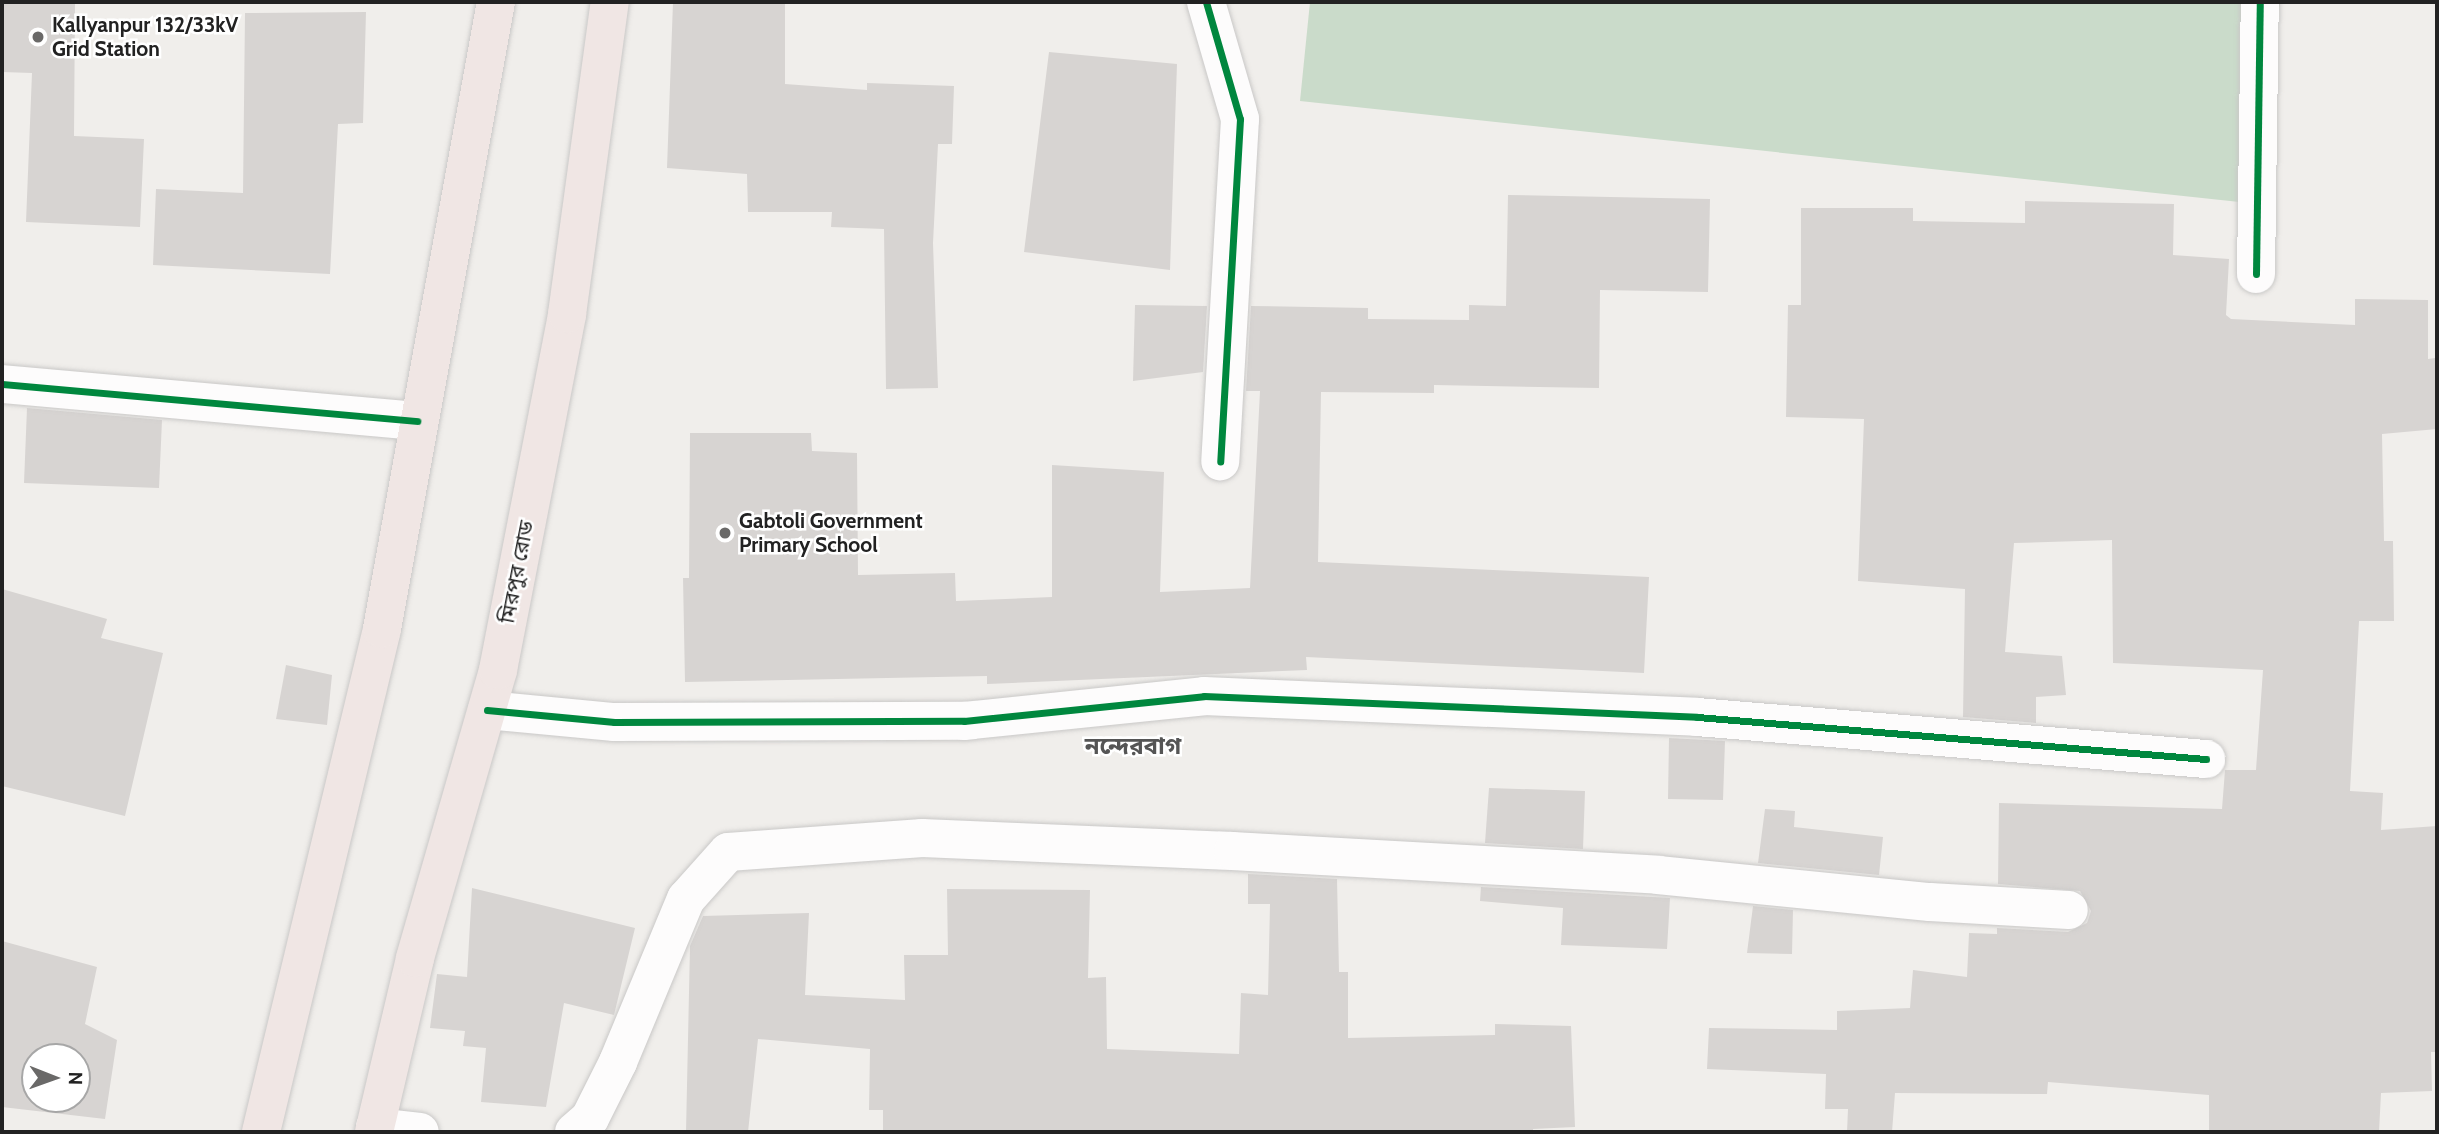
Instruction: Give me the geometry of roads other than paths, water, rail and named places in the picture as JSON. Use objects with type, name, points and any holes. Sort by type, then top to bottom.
[{"type":"highway","points":[[261,1132],[382,629],[417,421],[496,2]]},
{"type":"highway","name":"মিরপুর রোড","points":[[375,1130],[415,958],[487,710],[567,314],[610,2]]},
{"type":"street","points":[[1206,2],[1240,119],[1220,461]]},
{"type":"street","points":[[2256,274],[2260,2]]},
{"type":"street","points":[[5,389],[417,421]]},
{"type":"street","points":[[487,710],[614,722],[964,720],[1204,696],[1697,717],[2206,759]]},
{"type":"street","points":[[574,1132],[590,1118],[618,1062],[686,899],[728,852],[922,838],[1233,851],[1658,875],[1930,902],[2069,910]]},
{"type":"street","points":[[375,1130],[420,1132]]},
{"type":"place","name":"Kallyanpur 132/33kV Grid Station","points":[[38,37]]},
{"type":"place","name":"Gabtoli Government Primary School","points":[[725,533]]},
{"type":"district","name":"নন্দেরবাগ","points":[[1133,746]]}]
